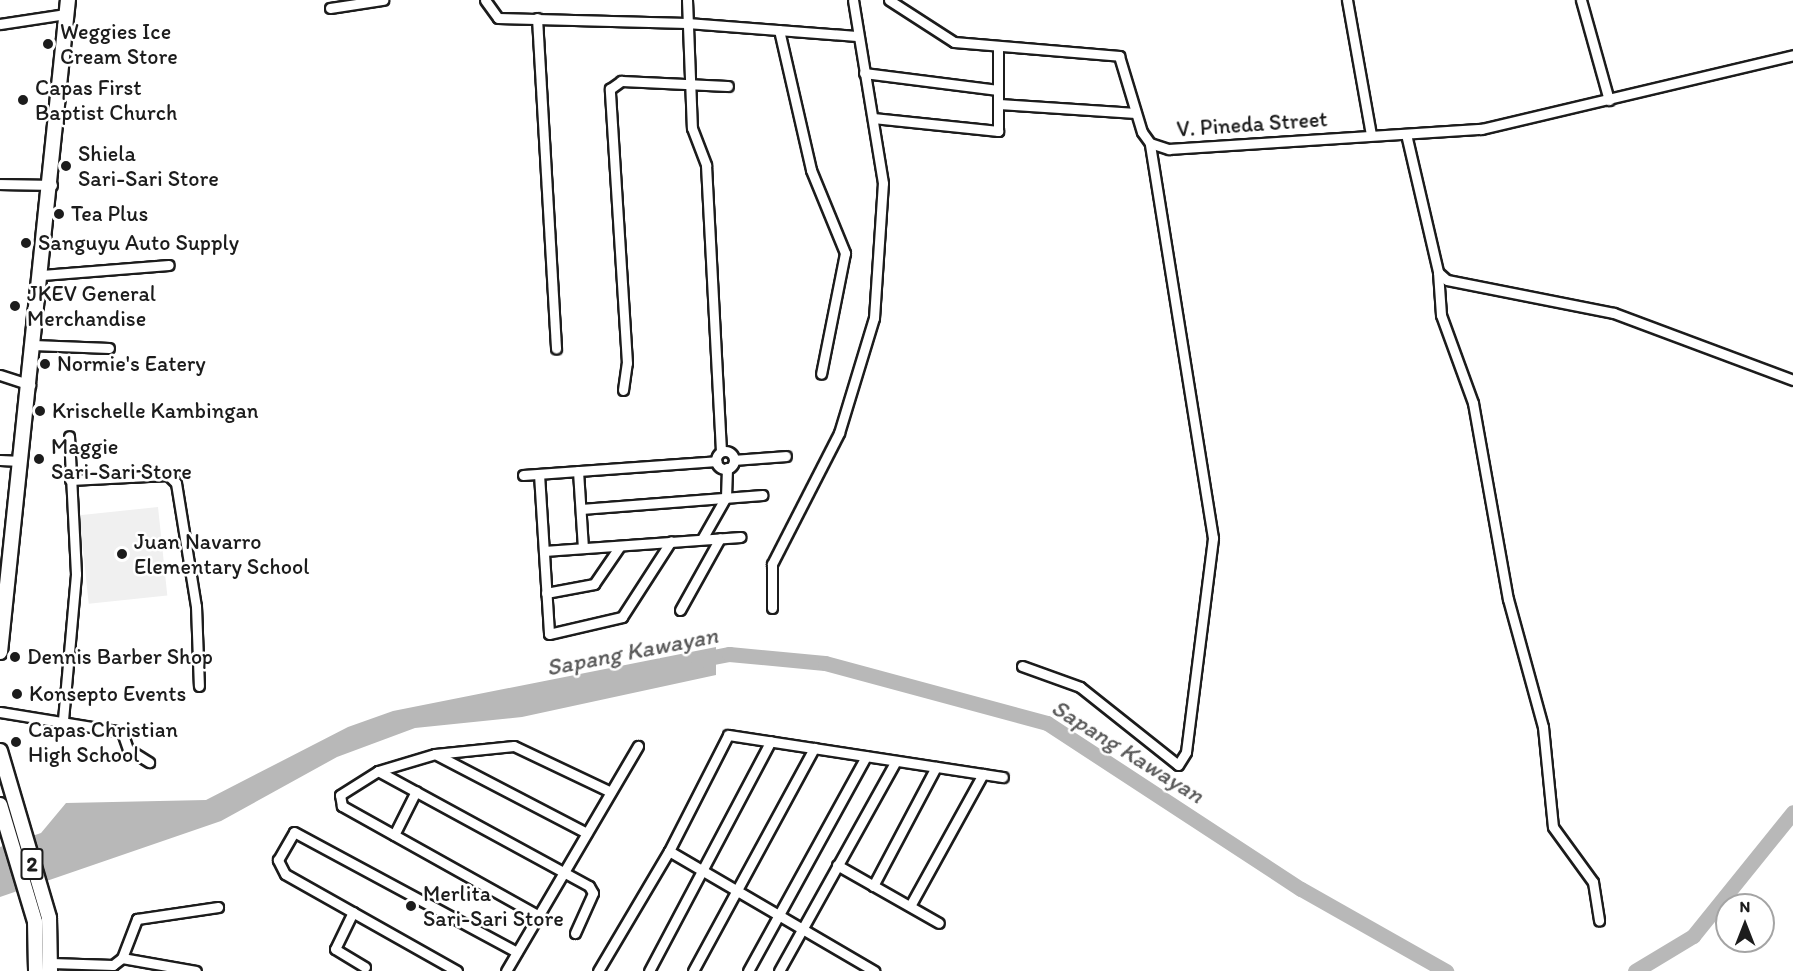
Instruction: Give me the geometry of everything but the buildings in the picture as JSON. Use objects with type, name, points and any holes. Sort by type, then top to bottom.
[{"type":"highway","points":[[0,652],[52,185],[67,7]]},
{"type":"highway","name":"2","points":[[0,751],[42,920],[50,967]]},
{"type":"highway","name":"2","points":[[1,811],[42,920],[36,971]]},
{"type":"street","points":[[330,8],[383,0]]},
{"type":"street","points":[[485,0],[498,18],[687,23],[857,36]]},
{"type":"street","points":[[687,0],[688,85],[692,128],[706,165],[723,432],[722,455],[731,464]]},
{"type":"street","points":[[772,608],[771,564],[838,433],[874,318],[883,197],[873,118],[857,36],[853,0]]},
{"type":"street","name":"V. Pineda Street","points":[[889,0],[954,42],[998,48],[1119,56],[1136,113],[1150,143],[1183,148],[1481,129],[1793,55]]},
{"type":"street","points":[[1347,0],[1371,135]]},
{"type":"street","points":[[1581,0],[1609,100]]},
{"type":"street","points":[[0,24],[67,7]]},
{"type":"street","points":[[537,18],[556,348]]},
{"type":"street","points":[[779,30],[808,161],[845,253],[821,374]]},
{"type":"street","points":[[873,118],[993,132],[998,130],[998,48]]},
{"type":"street","points":[[864,73],[998,90]]},
{"type":"street","points":[[623,390],[627,363],[610,89],[621,81],[728,86]]},
{"type":"street","points":[[999,104],[1136,113]]},
{"type":"street","points":[[1406,134],[1438,272],[1441,315],[1473,403],[1508,599],[1543,727],[1553,827],[1593,882],[1599,921]]},
{"type":"street","points":[[1022,666],[1080,687],[1178,765],[1186,752],[1213,538],[1150,143]]},
{"type":"street","points":[[0,184],[52,185]]},
{"type":"street","points":[[42,275],[169,265]]},
{"type":"street","points":[[1438,272],[1471,287],[1614,313],[1793,380]]},
{"type":"street","points":[[33,345],[109,348]]},
{"type":"street","points":[[0,375],[30,385]]},
{"type":"street","points":[[63,720],[75,595],[69,436]]},
{"type":"street","points":[[722,455],[731,464]]},
{"type":"street","points":[[524,475],[722,455]]},
{"type":"street","points":[[731,464],[786,456]]},
{"type":"street","points":[[0,459],[21,461]]},
{"type":"street","points":[[702,539],[726,497],[731,464]]},
{"type":"street","points":[[578,471],[583,548]]},
{"type":"street","points":[[539,474],[549,634],[622,617],[671,541]]},
{"type":"street","points":[[70,480],[168,475],[176,483],[193,572],[199,686]]},
{"type":"street","points":[[581,509],[762,495]]},
{"type":"street","points":[[544,551],[741,537]]},
{"type":"street","points":[[680,610],[720,538]]},
{"type":"street","points":[[546,593],[594,584],[620,546]]},
{"type":"street","points":[[0,712],[63,720],[122,732],[128,749],[149,762]]},
{"type":"street","points":[[598,971],[669,851],[724,738],[771,741],[1003,777]]},
{"type":"street","points":[[649,971],[771,741]]},
{"type":"street","points":[[538,916],[393,835],[339,801],[340,795],[378,771],[435,754],[514,746],[610,792]]},
{"type":"street","points":[[506,971],[638,746]]},
{"type":"street","points":[[693,971],[814,748]]},
{"type":"street","points":[[435,754],[587,833]]},
{"type":"street","points":[[748,971],[866,756]]},
{"type":"street","points":[[779,971],[896,761]]},
{"type":"street","points":[[873,886],[936,767]]},
{"type":"street","points":[[378,771],[593,889],[575,933]]},
{"type":"street","points":[[910,906],[983,774]]},
{"type":"street","points":[[393,835],[416,791]]},
{"type":"street","points":[[457,971],[279,868],[279,857],[294,832],[517,952]]},
{"type":"street","points":[[669,851],[803,927],[874,971]]},
{"type":"street","points":[[837,865],[939,922]]},
{"type":"street","points":[[50,967],[113,965],[122,958],[137,919],[218,907]]},
{"type":"street","points":[[353,912],[335,949],[365,967]]},
{"type":"street","points":[[122,958],[196,971]]},
{"type":"shaded area","name":"Juan Navarro Elementary School","points":[[158,507],[167,596],[89,604],[79,515]]},
{"type":"shaded area","points":[[716,647],[716,675],[522,717],[415,728],[337,757],[221,821],[0,897],[0,847],[41,833],[66,803],[206,800],[348,727],[393,711]]},
{"type":"waterway","name":"Sapang Kawayan","points":[[698,660],[729,654],[825,663],[1047,723],[1301,889],[1446,971]]},
{"type":"waterway","name":"Sapang Kawayan","points":[[1635,971],[1693,936],[1793,812]]},
{"type":"place","name":"Weggies Ice Cream Store","points":[[48,44]]},
{"type":"place","name":"Capas First Baptist Church","points":[[23,100]]},
{"type":"place","name":"Shiela Sari-Sari Store","points":[[66,166]]},
{"type":"place","name":"Tea Plus","points":[[59,214]]},
{"type":"place","name":"Sanguyu Auto Supply","points":[[26,243]]},
{"type":"place","name":"JKEV General Merchandise","points":[[15,306]]},
{"type":"place","name":"Normie's Eatery","points":[[45,364]]},
{"type":"place","name":"Krischelle Kambingan","points":[[40,411]]},
{"type":"place","name":"Maggie Sari-Sari Store","points":[[39,459]]},
{"type":"place","name":"Juan Navarro Elementary School","points":[[122,554]]},
{"type":"place","name":"Dennis Barber Shop","points":[[15,657]]},
{"type":"place","name":"Konsepto Events","points":[[17,694]]},
{"type":"place","name":"Capas Christian High School","points":[[16,742]]},
{"type":"place","name":"Merlita Sari-Sari Store","points":[[411,906]]}]
